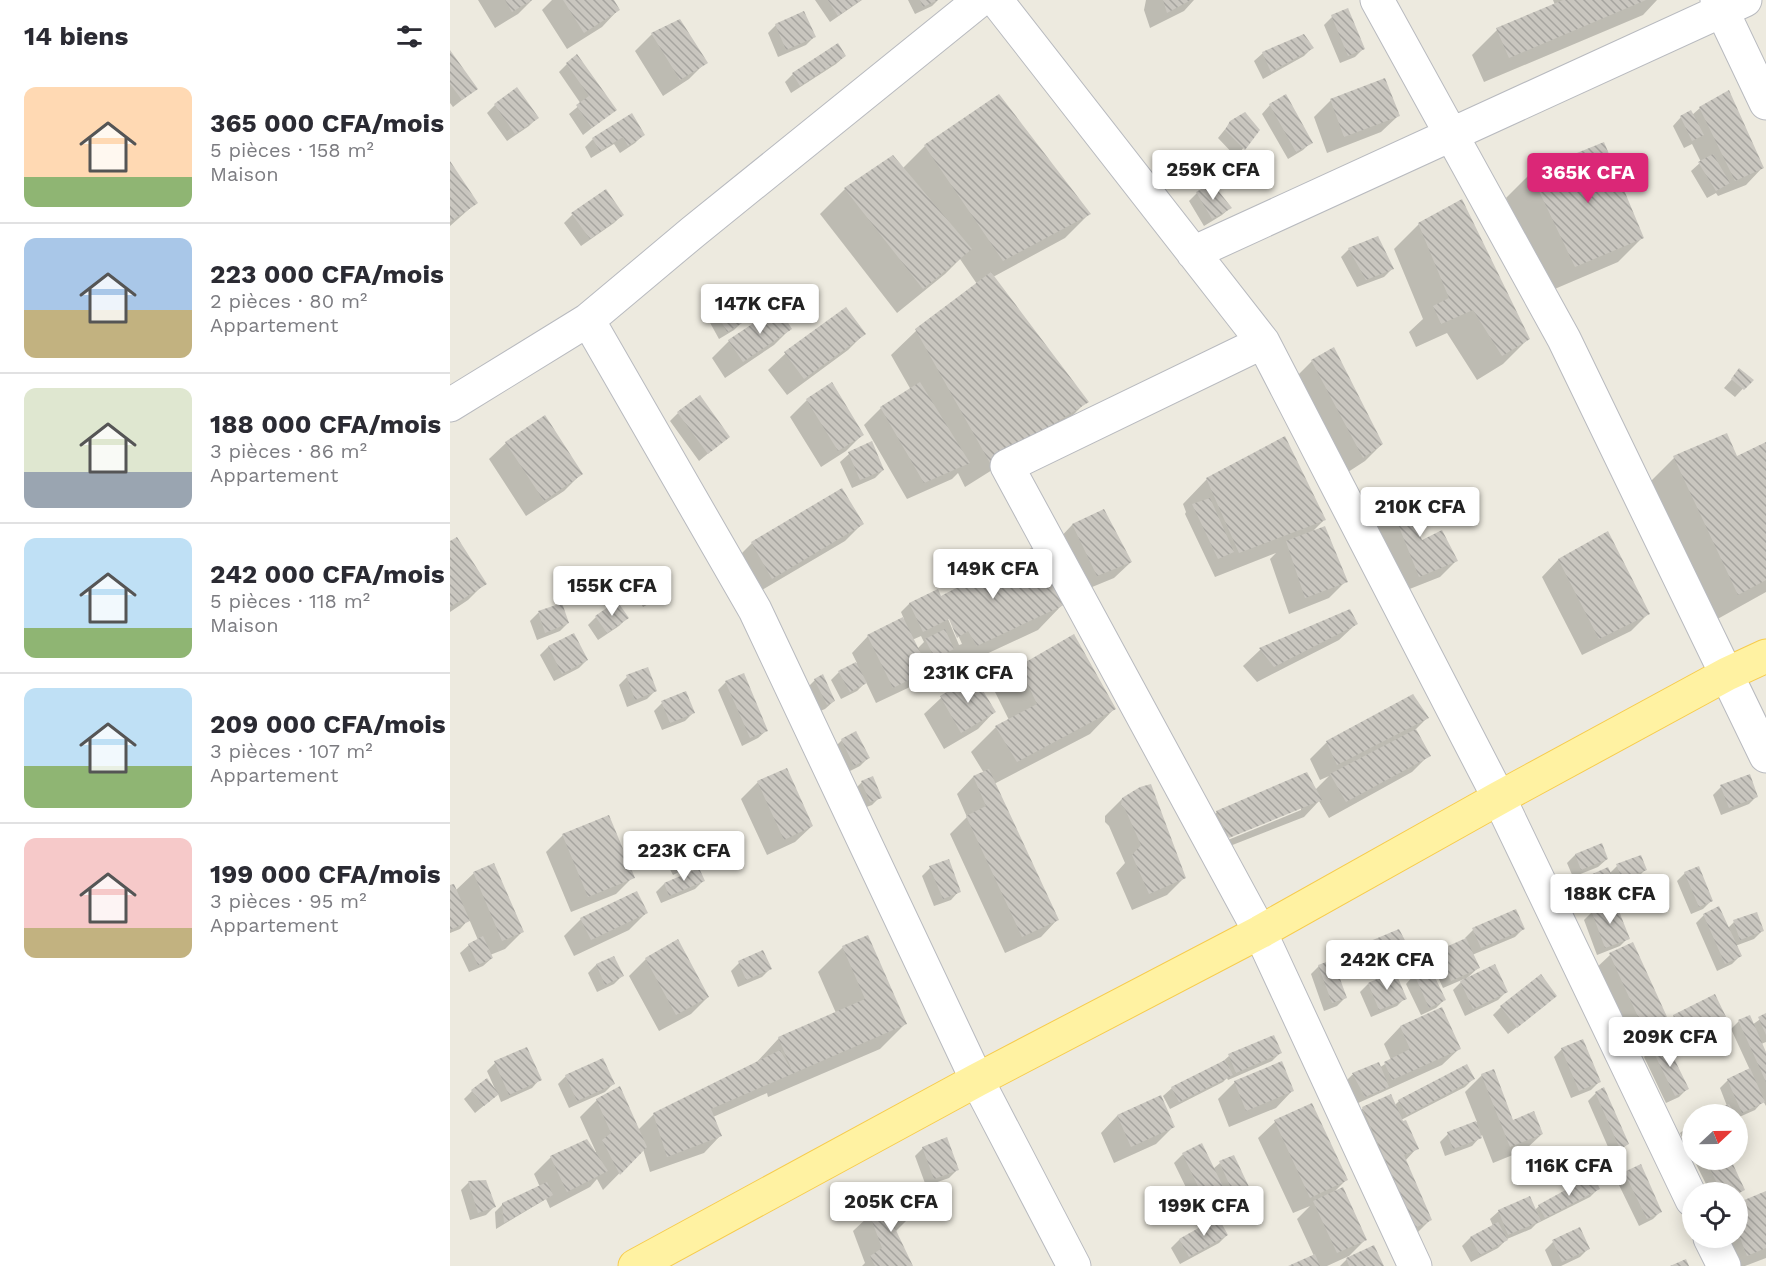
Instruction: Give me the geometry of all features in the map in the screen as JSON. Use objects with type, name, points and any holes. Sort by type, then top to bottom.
[{"type":"main road","points":[[635,1266],[977,1080],[1260,932],[1498,798],[1727,674],[1766,656]]},
{"type":"street","points":[[450,405],[588,320],[980,0]]},
{"type":"street","points":[[996,0],[1263,342],[1498,798],[1683,1182]]},
{"type":"street","points":[[1377,0],[1564,339],[1766,756]]},
{"type":"street","points":[[1193,253],[1451,135],[1728,4],[1766,103]]},
{"type":"street","points":[[588,320],[755,610],[977,1080],[1074,1266]]},
{"type":"street","points":[[1263,342],[1007,466],[1260,932],[1415,1266]]},
{"type":"street","points":[[1715,1248],[1724,1266]]},
{"type":"building","points":[[505,0],[532,0],[512,12]]},
{"type":"building","points":[[563,0],[614,0],[620,10],[584,33]]},
{"type":"building","points":[[828,0],[861,0],[838,16]]},
{"type":"building","points":[[920,0],[938,0],[923,7]]},
{"type":"building","points":[[1163,0],[1191,0],[1167,13]]},
{"type":"building","points":[[1563,0],[1646,0],[1509,58],[1496,28]]},
{"type":"building","points":[[1348,8],[1365,49],[1348,56],[1331,15]]},
{"type":"building","points":[[804,11],[816,37],[786,50],[775,24]]},
{"type":"building","points":[[680,19],[708,63],[680,80],[651,33]]},
{"type":"building","points":[[1304,34],[1314,48],[1271,72],[1262,52]]},
{"type":"building","points":[[838,43],[846,56],[800,86],[792,73]]},
{"type":"building","points":[[450,50],[478,89],[462,100],[450,84]]},
{"type":"building","points":[[577,54],[617,110],[592,128],[576,105],[589,96],[566,63]]},
{"type":"building","points":[[1385,78],[1400,116],[1344,137],[1330,99]]},
{"type":"building","points":[[517,87],[539,118],[515,134],[494,104]]},
{"type":"building","points":[[1729,90],[1764,168],[1735,181],[1699,107]]},
{"type":"building","points":[[999,94],[1091,214],[1003,261],[924,145]]},
{"type":"building","points":[[1286,94],[1313,143],[1296,152],[1269,104]]},
{"type":"building","points":[[1691,110],[1704,135],[1692,141],[1680,116]]},
{"type":"building","points":[[1245,112],[1260,130],[1245,150],[1225,130],[1230,121]]},
{"type":"building","points":[[632,113],[645,135],[628,146],[623,137],[600,151],[592,138]]},
{"type":"building","points":[[1604,142],[1644,238],[1575,267],[1530,172]]},
{"type":"building","points":[[1713,154],[1730,183],[1716,191],[1698,162]]},
{"type":"building","points":[[893,155],[972,249],[923,289],[844,188]]},
{"type":"building","points":[[450,161],[478,203],[450,222]]},
{"type":"building","points":[[1212,183],[1232,208],[1212,219],[1196,192]]},
{"type":"building","points":[[606,189],[624,215],[590,239],[571,213]]},
{"type":"building","points":[[1462,199],[1530,339],[1502,356],[1473,310],[1441,324],[1433,306],[1449,298],[1418,223]]},
{"type":"building","points":[[1378,236],[1394,269],[1366,280],[1348,248]]},
{"type":"building","points":[[991,272],[1089,402],[990,463],[915,329]]},
{"type":"building","points":[[727,291],[744,322],[727,332],[710,301]]},
{"type":"building","points":[[778,307],[792,329],[743,362],[728,340]]},
{"type":"building","points":[[846,307],[866,334],[804,379],[784,352]]},
{"type":"building","points":[[1334,347],[1383,444],[1363,458],[1311,360]]},
{"type":"building","points":[[1739,368],[1754,380],[1744,390],[1731,379]]},
{"type":"building","points":[[832,382],[864,435],[838,451],[806,399]]},
{"type":"building","points":[[920,382],[970,463],[924,483],[880,407]]},
{"type":"building","points":[[700,395],[730,437],[708,454],[677,412]]},
{"type":"building","points":[[545,415],[583,474],[544,501],[505,442]]},
{"type":"building","points":[[1727,433],[1737,456],[1766,442],[1766,580],[1738,595],[1673,456]]},
{"type":"building","points":[[1285,436],[1326,520],[1239,553],[1206,478]]},
{"type":"building","points":[[872,441],[884,470],[860,480],[848,452]]},
{"type":"building","points":[[1402,487],[1422,540],[1442,530],[1458,561],[1419,577],[1386,494]]},
{"type":"building","points":[[842,488],[864,524],[772,579],[751,542]]},
{"type":"building","points":[[1210,498],[1234,552],[1218,559],[1192,504]]},
{"type":"building","points":[[1104,509],[1132,562],[1097,576],[1072,524]]},
{"type":"building","points":[[1325,526],[1348,582],[1305,598],[1286,541]]},
{"type":"building","points":[[1608,531],[1650,614],[1599,639],[1558,559]]},
{"type":"building","points":[[457,537],[487,584],[450,607],[450,541]]},
{"type":"building","points":[[1035,546],[1064,605],[977,646],[968,631],[957,638],[949,619],[923,632],[909,603],[938,589],[941,596]]},
{"type":"building","points":[[658,571],[669,590],[651,600],[640,580]]},
{"type":"building","points":[[625,573],[632,590],[615,597],[608,581]]},
{"type":"building","points":[[617,601],[629,618],[607,633],[595,616]]},
{"type":"building","points":[[562,603],[569,623],[545,633],[538,611]]},
{"type":"building","points":[[1350,609],[1358,624],[1274,667],[1259,648]]},
{"type":"building","points":[[903,617],[929,670],[893,688],[867,635]]},
{"type":"building","points":[[945,629],[954,649],[935,659],[925,639]]},
{"type":"building","points":[[574,633],[588,660],[562,674],[548,646]]},
{"type":"building","points":[[1074,634],[1116,709],[1017,762],[995,726],[1037,704],[1019,666]]},
{"type":"building","points":[[856,662],[867,683],[850,692],[838,671]]},
{"type":"building","points":[[648,667],[657,691],[635,700],[626,675]]},
{"type":"building","points":[[744,673],[768,731],[750,738],[725,681]]},
{"type":"building","points":[[823,674],[835,701],[827,705],[814,679]]},
{"type":"building","points":[[974,676],[996,712],[961,733],[940,696]]},
{"type":"building","points":[[686,691],[695,713],[670,723],[661,701]]},
{"type":"building","points":[[1413,694],[1429,718],[1337,765],[1326,741]]},
{"type":"building","points":[[1416,729],[1431,756],[1346,802],[1330,774]]},
{"type":"building","points":[[856,731],[870,758],[854,766],[841,739]]},
{"type":"building","points":[[787,768],[813,826],[784,840],[757,781]]},
{"type":"building","points":[[989,769],[1059,920],[1022,937],[966,816],[986,806],[973,776]]},
{"type":"building","points":[[1307,772],[1322,800],[1229,838],[1216,811]]},
{"type":"building","points":[[1750,774],[1758,797],[1729,808],[1720,785]]},
{"type":"building","points":[[873,776],[882,798],[870,802],[861,781]]},
{"type":"building","points":[[1151,784],[1186,878],[1149,894],[1132,855],[1141,845],[1121,805],[1122,798],[1140,787]]},
{"type":"building","points":[[609,815],[635,878],[588,897],[562,834]]},
{"type":"building","points":[[1602,843],[1608,859],[1581,870],[1575,854]]},
{"type":"building","points":[[691,844],[699,859],[682,868],[673,853]]},
{"type":"building","points":[[1641,855],[1647,870],[1622,879],[1616,864]]},
{"type":"building","points":[[949,859],[961,892],[943,899],[929,866]]},
{"type":"building","points":[[494,863],[524,932],[502,941],[473,872]]},
{"type":"building","points":[[1699,866],[1713,901],[1699,907],[1684,872]]},
{"type":"building","points":[[1608,867],[1619,891],[1590,904],[1579,880]]},
{"type":"building","points":[[699,868],[705,881],[669,896],[664,883]]},
{"type":"building","points":[[454,884],[470,921],[450,930],[450,885]]},
{"type":"building","points":[[637,891],[648,913],[591,940],[580,918]]},
{"type":"building","points":[[1615,901],[1630,939],[1605,948],[1591,910]]},
{"type":"building","points":[[1719,906],[1742,956],[1725,964],[1703,914]]},
{"type":"building","points":[[1516,909],[1525,929],[1481,948],[1472,928]]},
{"type":"building","points":[[1757,912],[1764,931],[1740,940],[1733,920]]},
{"type":"building","points":[[1399,929],[1408,946],[1367,965],[1356,947]]},
{"type":"building","points":[[868,935],[907,1024],[711,1109],[722,1136],[667,1157],[653,1113],[780,1050],[793,1073],[778,1037],[865,999],[842,946]]},
{"type":"building","points":[[483,936],[493,958],[478,965],[468,944]]},
{"type":"building","points":[[1466,938],[1480,968],[1451,981],[1437,951]]},
{"type":"building","points":[[678,939],[709,997],[676,1015],[645,958]]},
{"type":"building","points":[[1633,942],[1673,1030],[1649,1041],[1609,953]]},
{"type":"building","points":[[763,950],[772,969],[746,980],[738,961]]},
{"type":"building","points":[[1346,955],[1352,971],[1339,976],[1347,998],[1332,1003],[1318,965]]},
{"type":"building","points":[[614,956],[624,976],[605,985],[596,964]]},
{"type":"building","points":[[1495,964],[1508,992],[1473,1009],[1460,981]]},
{"type":"building","points":[[1430,967],[1446,1000],[1429,1008],[1414,974]]},
{"type":"building","points":[[1395,971],[1407,999],[1379,1010],[1368,983]]},
{"type":"building","points":[[1541,974],[1557,996],[1517,1028],[1500,1006]]},
{"type":"building","points":[[1715,994],[1729,1023],[1688,1044],[1673,1015]]},
{"type":"building","points":[[1442,1007],[1461,1049],[1392,1080],[1384,1062],[1410,1049],[1400,1026]]},
{"type":"building","points":[[1766,1013],[1766,1035],[1758,1017]]},
{"type":"building","points":[[1750,1015],[1766,1052],[1766,1082],[1738,1020]]},
{"type":"building","points":[[1274,1035],[1282,1053],[1236,1073],[1228,1054]]},
{"type":"building","points":[[1583,1039],[1601,1082],[1579,1091],[1561,1048]]},
{"type":"building","points":[[1665,1040],[1689,1089],[1675,1096],[1651,1047]]},
{"type":"building","points":[[527,1047],[542,1080],[509,1095],[494,1061]]},
{"type":"building","points":[[603,1058],[615,1084],[577,1101],[565,1075]]},
{"type":"building","points":[[1225,1060],[1233,1075],[1179,1102],[1171,1087]]},
{"type":"building","points":[[1282,1061],[1294,1091],[1246,1111],[1234,1081]]},
{"type":"building","points":[[1379,1062],[1389,1087],[1365,1097],[1352,1073]]},
{"type":"building","points":[[1467,1064],[1475,1079],[1407,1115],[1398,1100]]},
{"type":"building","points":[[1750,1068],[1765,1102],[1748,1110],[1748,1104],[1738,1104],[1727,1079]]},
{"type":"building","points":[[1494,1069],[1513,1120],[1534,1111],[1543,1134],[1510,1147],[1481,1074]]},
{"type":"building","points":[[487,1078],[499,1094],[484,1106],[471,1090]]},
{"type":"building","points":[[620,1086],[647,1147],[620,1175],[602,1140],[611,1133],[596,1099]]},
{"type":"building","points":[[1604,1087],[1629,1144],[1620,1149],[1595,1092]]},
{"type":"building","points":[[1391,1094],[1419,1149],[1404,1155],[1432,1220],[1415,1228],[1362,1107]]},
{"type":"building","points":[[1161,1095],[1175,1127],[1131,1147],[1117,1115]]},
{"type":"building","points":[[1312,1103],[1348,1180],[1310,1198],[1274,1120]]},
{"type":"building","points":[[1476,1121],[1482,1138],[1453,1149],[1447,1132]]},
{"type":"building","points":[[947,1137],[959,1170],[934,1179],[922,1147]]},
{"type":"building","points":[[587,1139],[608,1171],[567,1192],[550,1156]]},
{"type":"building","points":[[1202,1143],[1229,1199],[1209,1209],[1182,1153]]},
{"type":"building","points":[[1234,1155],[1257,1204],[1241,1211],[1219,1161]]},
{"type":"building","points":[[1641,1164],[1662,1212],[1647,1219],[1624,1172]]},
{"type":"building","points":[[1711,1170],[1736,1170],[1741,1182],[1716,1182]]},
{"type":"building","points":[[1593,1175],[1600,1189],[1545,1218],[1538,1205]]},
{"type":"building","points":[[486,1180],[496,1207],[478,1213],[468,1181]]},
{"type":"building","points":[[547,1182],[553,1195],[504,1223],[502,1203]]},
{"type":"building","points":[[1343,1187],[1367,1240],[1337,1253],[1313,1201]]},
{"type":"building","points":[[1766,1191],[1766,1248],[1747,1256],[1744,1248],[1748,1248],[1748,1198]]},
{"type":"building","points":[[907,1194],[914,1216],[893,1224],[913,1266],[875,1266],[870,1256],[882,1248],[869,1213]]},
{"type":"building","points":[[1530,1196],[1541,1221],[1508,1235],[1498,1210]]},
{"type":"building","points":[[1218,1217],[1228,1235],[1189,1257],[1179,1239]]},
{"type":"building","points":[[1498,1222],[1508,1240],[1480,1255],[1470,1237]]},
{"type":"building","points":[[1580,1227],[1590,1249],[1562,1262],[1552,1240]]},
{"type":"building","points":[[1374,1245],[1384,1266],[1349,1266],[1346,1258]]},
{"type":"building","points":[[1315,1254],[1320,1266],[1288,1266]]},
{"type":"building","points":[[1686,1259],[1689,1266],[1670,1266]]}]
